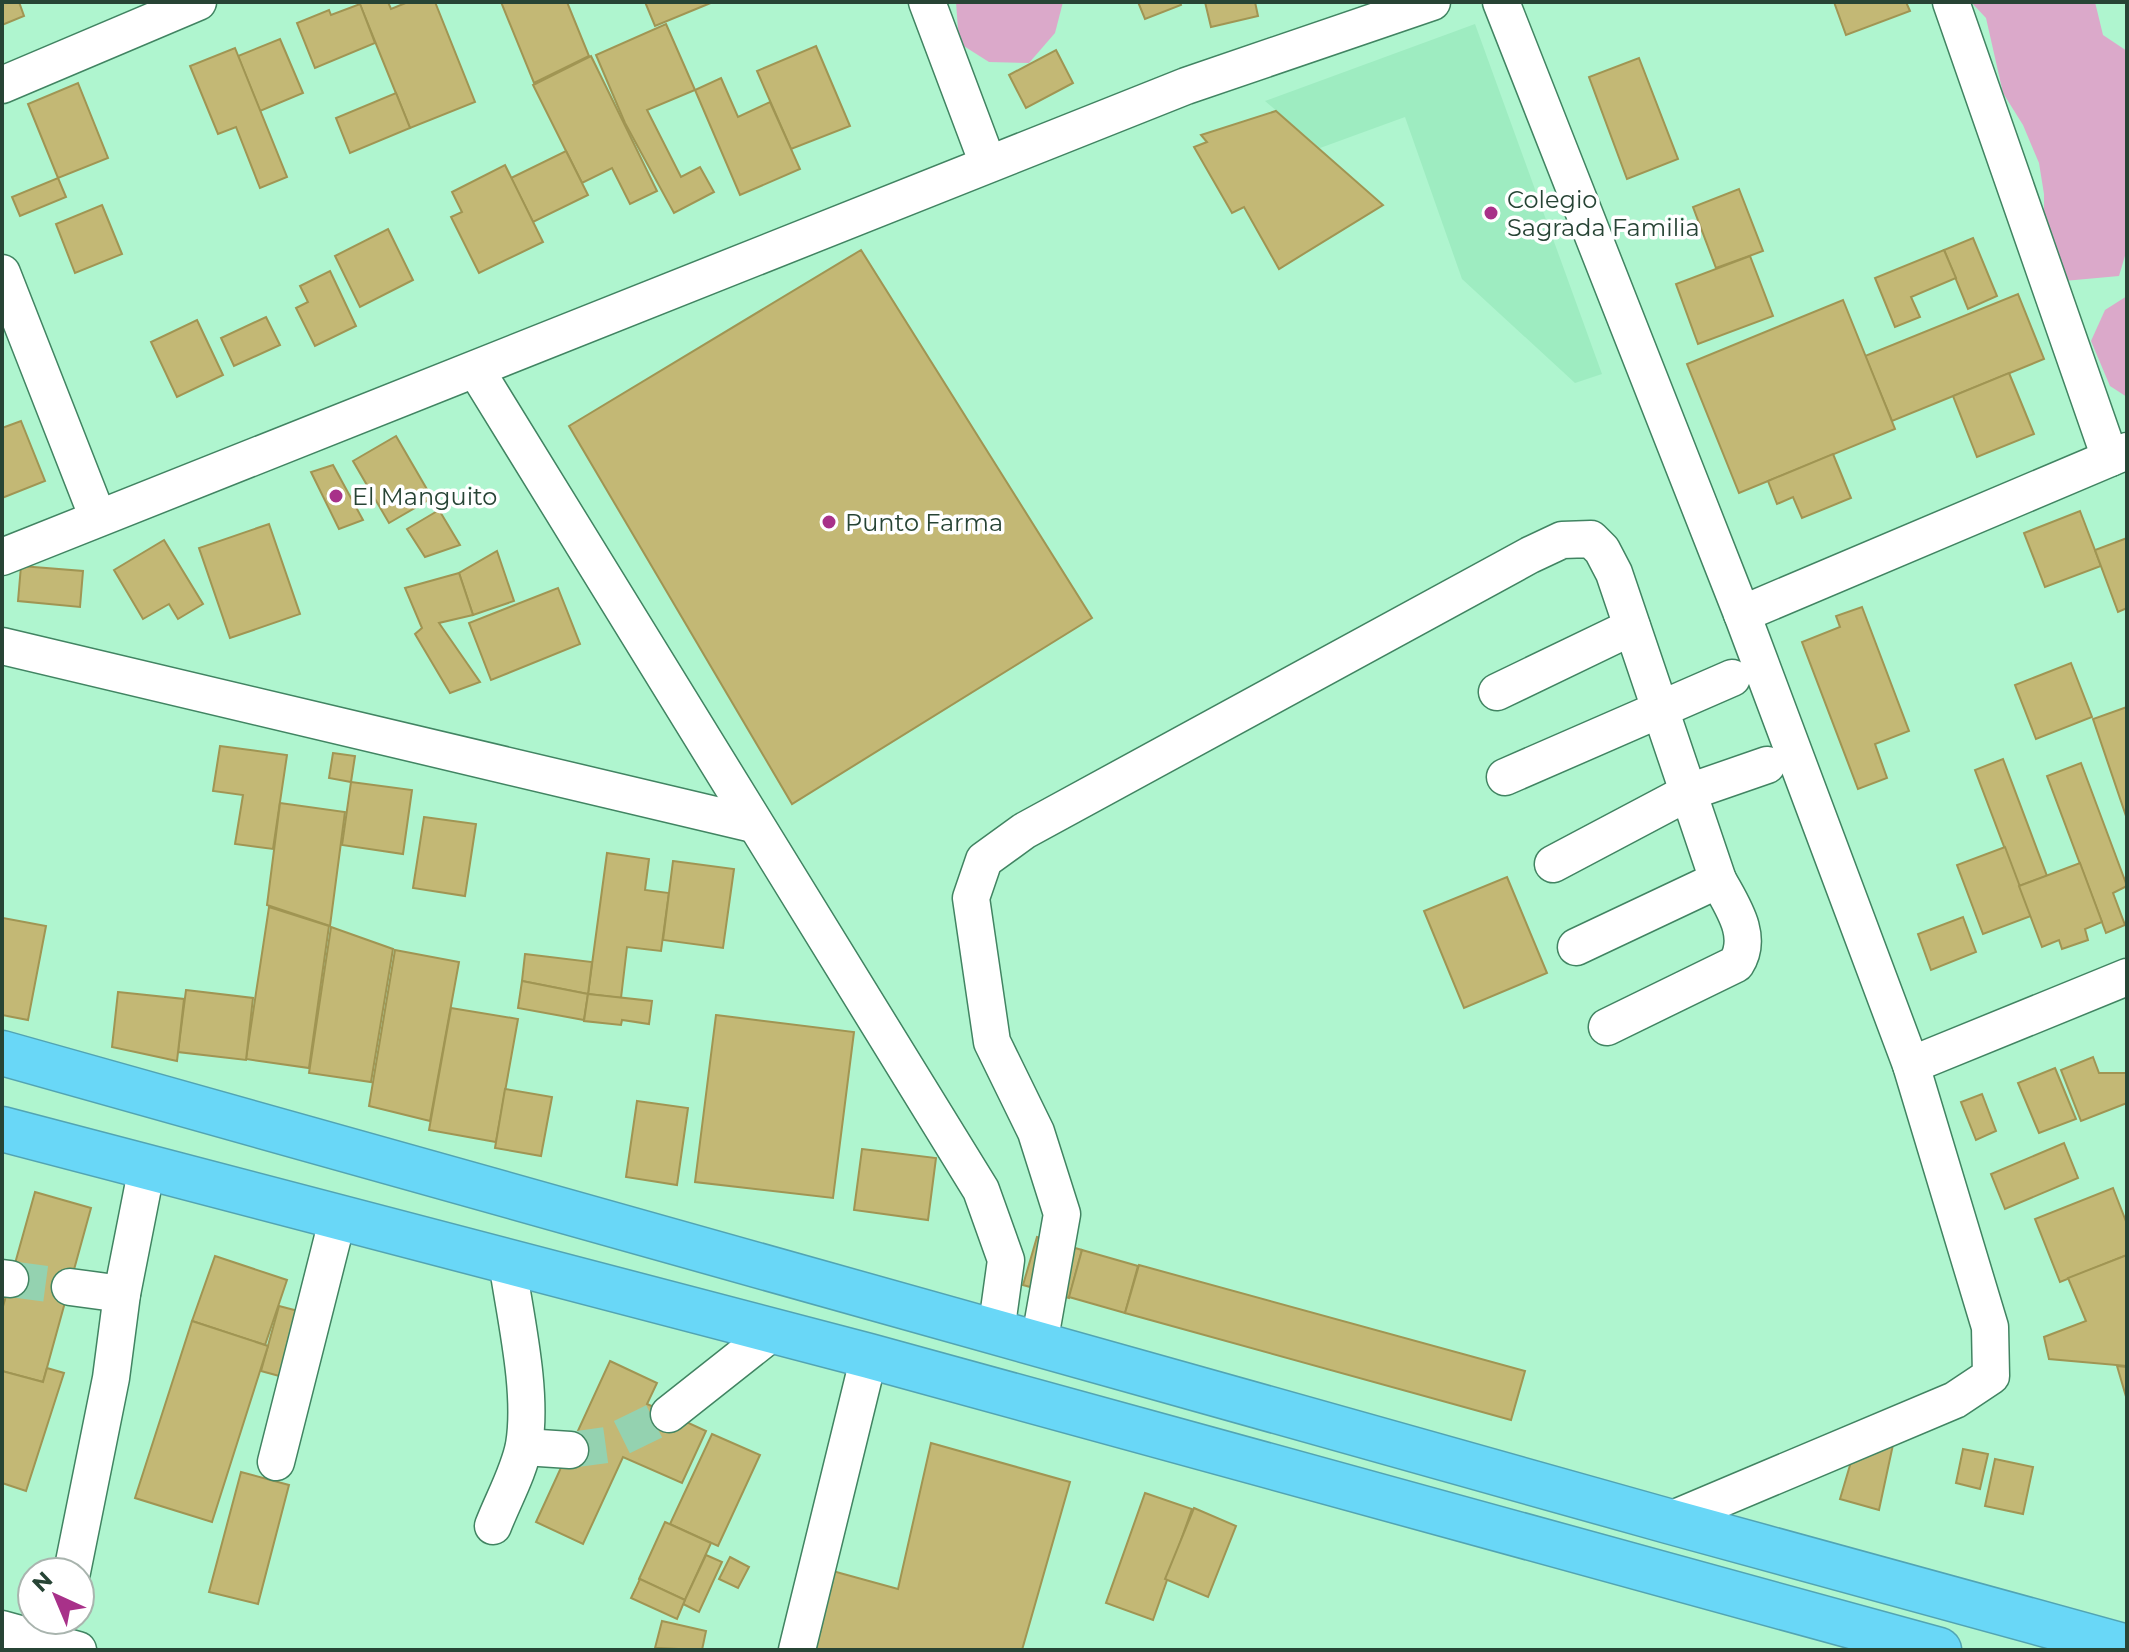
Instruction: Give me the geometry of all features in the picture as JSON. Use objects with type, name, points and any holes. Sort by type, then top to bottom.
[{"type":"highway","points":[[2,1053],[2127,1647]]},
{"type":"highway","points":[[2,1129],[869,1356],[1939,1650]]},
{"type":"street","points":[[2,85],[198,2]]},
{"type":"street","points":[[927,2],[988,164]]},
{"type":"street","points":[[2,557],[1186,86],[1432,2]]},
{"type":"street","points":[[1501,2],[1742,614],[1911,1065],[1990,1327],[1991,1376],[1955,1400],[1668,1521]]},
{"type":"street","points":[[1742,614],[2118,454],[1951,2]]},
{"type":"street","points":[[2,273],[98,518]]},
{"type":"street","points":[[476,370],[981,1190],[1006,1260],[996,1332]]},
{"type":"street","points":[[1039,1344],[1062,1214],[1036,1132],[992,1042],[971,898],[984,860],[1024,831],[1562,540],[1591,539],[1602,550],[1614,573],[1718,880],[1744,938],[1743,953],[1736,964],[1607,1027]]},
{"type":"street","points":[[1497,692],[1632,627]]},
{"type":"street","points":[[2,646],[753,824]]},
{"type":"street","points":[[1505,777],[1732,678]]},
{"type":"street","points":[[1553,864],[1689,792],[1767,765]]},
{"type":"street","points":[[1576,947],[1718,880]]},
{"type":"street","points":[[1911,1065],[2127,977]]},
{"type":"street","points":[[75,1556],[111,1378],[122,1294],[147,1167]]},
{"type":"street","points":[[276,1462],[338,1217]]},
{"type":"street","points":[[493,1526],[524,1447],[526,1416],[507,1261]]},
{"type":"street","points":[[70,1287],[122,1294]]},
{"type":"street","points":[[669,1414],[774,1331]]},
{"type":"street","points":[[797,1650],[869,1356]]},
{"type":"street","points":[[524,1447],[570,1450]]},
{"type":"street","points":[[2,1629],[66,1638]]},
{"type":"shaded area","points":[[956,2],[1063,2],[1055,33],[1029,63],[989,62],[959,43]]},
{"type":"shaded area","points":[[1971,2],[2095,2],[2103,35],[2127,51],[2127,249],[2119,276],[2064,281],[2044,233],[2044,194],[2039,163],[2023,125],[2003,93],[1986,18]]},
{"type":"shaded area","name":"Colegio Sagrada Familia","points":[[1475,24],[1602,374],[1575,383],[1462,279],[1405,117],[1320,148],[1265,101]]},
{"type":"shaded area","points":[[2127,296],[2127,397],[2110,386],[2091,341],[2105,310]]},
{"type":"building","points":[[2,2],[19,2],[24,16],[2,25]]},
{"type":"building","points":[[359,2],[388,2],[391,9],[408,2],[435,2],[475,102],[410,128]]},
{"type":"building","points":[[501,2],[567,2],[589,56],[534,83]]},
{"type":"building","points":[[645,2],[713,2],[655,26]]},
{"type":"building","points":[[1138,2],[1180,2],[1181,5],[1145,19]]},
{"type":"building","points":[[1205,2],[1255,2],[1258,16],[1211,27]]},
{"type":"building","points":[[1834,2],[1906,2],[1910,11],[1846,35]]},
{"type":"building","points":[[360,4],[375,43],[315,68],[297,23],[329,10],[331,15]]},
{"type":"building","points":[[666,24],[695,90],[647,110],[681,177],[700,167],[714,192],[674,213],[625,123],[596,55]]},
{"type":"building","points":[[280,39],[303,93],[260,111],[238,56]]},
{"type":"building","points":[[816,46],[850,126],[791,149],[757,71]]},
{"type":"building","points":[[235,48],[287,177],[260,188],[236,127],[218,134],[190,66]]},
{"type":"building","points":[[1056,50],[1073,83],[1026,108],[1009,75]]},
{"type":"building","points":[[591,56],[657,191],[630,204],[612,168],[582,183],[533,85]]},
{"type":"building","points":[[1639,58],[1678,159],[1627,179],[1589,77]]},
{"type":"building","points":[[721,78],[738,117],[770,102],[800,169],[740,195],[695,90]]},
{"type":"building","points":[[78,83],[108,158],[58,178],[28,104]]},
{"type":"building","points":[[396,93],[410,128],[350,153],[336,118]]},
{"type":"building","points":[[1276,111],[1383,205],[1279,269],[1244,207],[1232,213],[1194,147],[1207,142],[1201,135]]},
{"type":"building","points":[[566,151],[588,195],[533,222],[511,178]]},
{"type":"building","points":[[505,165],[543,242],[479,273],[451,217],[462,212],[452,192]]},
{"type":"building","points":[[58,178],[66,197],[20,216],[12,197]]},
{"type":"building","points":[[1739,189],[1763,251],[1716,268],[1693,207]]},
{"type":"building","points":[[102,205],[122,254],[75,273],[56,224]]},
{"type":"building","points":[[388,229],[413,280],[360,307],[335,256]]},
{"type":"building","points":[[1973,238],[1997,296],[1968,309],[1944,250]]},
{"type":"building","name":"Punto Farma","points":[[861,250],[1092,618],[792,804],[569,426]]},
{"type":"building","points":[[1944,250],[1956,278],[1911,297],[1920,317],[1895,327],[1875,278]]},
{"type":"building","points":[[1750,256],[1773,316],[1698,344],[1676,284]]},
{"type":"building","points":[[330,271],[356,326],[315,346],[296,308],[308,302],[300,286]]},
{"type":"building","points":[[2018,294],[2044,359],[1892,421],[1865,356]]},
{"type":"building","points":[[1843,300],[1895,429],[1739,493],[1687,364]]},
{"type":"building","points":[[266,317],[280,345],[234,366],[221,338]]},
{"type":"building","points":[[197,320],[223,375],[177,397],[151,342]]},
{"type":"building","points":[[2009,373],[2034,434],[1977,457],[1953,396]]},
{"type":"building","points":[[21,421],[45,481],[2,498],[2,428]]},
{"type":"building","points":[[396,436],[432,498],[389,523],[353,461]]},
{"type":"building","points":[[1833,454],[1851,498],[1802,518],[1793,497],[1777,504],[1768,481]]},
{"type":"building","name":"El Manguito","points":[[333,465],[363,520],[339,529],[311,472]]},
{"type":"building","points":[[439,510],[460,545],[425,557],[407,529]]},
{"type":"building","points":[[2080,511],[2101,566],[2045,587],[2024,533]]},
{"type":"building","points":[[269,524],[300,614],[230,638],[199,548]]},
{"type":"building","points":[[2127,538],[2127,608],[2118,612],[2095,550]]},
{"type":"building","points":[[164,540],[203,604],[178,619],[169,604],[143,619],[114,570]]},
{"type":"building","points":[[497,551],[514,601],[473,615],[459,573]]},
{"type":"building","points":[[21,566],[83,571],[80,607],[18,601]]},
{"type":"building","points":[[459,573],[473,615],[439,623],[480,682],[450,693],[415,634],[422,628],[405,588]]},
{"type":"building","points":[[558,588],[580,644],[491,680],[469,623]]},
{"type":"building","points":[[1862,607],[1909,731],[1875,744],[1887,778],[1858,789],[1802,642],[1840,627],[1836,616]]},
{"type":"building","points":[[2071,663],[2092,717],[2036,739],[2015,685]]},
{"type":"building","points":[[2127,707],[2127,819],[2093,719]]},
{"type":"building","points":[[220,746],[287,755],[273,849],[235,844],[243,795],[213,791]]},
{"type":"building","points":[[333,753],[355,756],[351,782],[329,778]]},
{"type":"building","points":[[2003,759],[2047,876],[2019,886],[1975,770]]},
{"type":"building","points":[[2081,763],[2127,886],[2113,893],[2125,925],[2106,933],[2047,776]]},
{"type":"building","points":[[351,782],[412,790],[403,854],[342,845]]},
{"type":"building","points":[[280,803],[345,812],[330,926],[267,905]]},
{"type":"building","points":[[424,817],[476,824],[465,896],[413,888]]},
{"type":"building","points":[[2005,847],[2031,916],[1983,934],[1957,865]]},
{"type":"building","points":[[607,853],[649,859],[645,890],[669,893],[661,951],[627,947],[621,998],[588,994]]},
{"type":"building","points":[[673,861],[734,869],[723,948],[663,940]]},
{"type":"building","points":[[2080,863],[2102,922],[2085,929],[2088,940],[2062,949],[2059,940],[2042,947],[2019,886]]},
{"type":"building","points":[[1507,877],[1547,973],[1464,1008],[1424,911]]},
{"type":"building","points":[[269,907],[329,926],[309,1068],[246,1059]]},
{"type":"building","points":[[1963,917],[1976,952],[1931,970],[1918,934]]},
{"type":"building","points":[[3,918],[46,926],[28,1020],[2,1015]]},
{"type":"building","points":[[331,927],[393,949],[371,1082],[309,1073]]},
{"type":"building","points":[[395,950],[459,962],[430,1121],[369,1106]]},
{"type":"building","points":[[525,954],[592,962],[588,994],[522,981]]},
{"type":"building","points":[[522,981],[588,994],[584,1020],[518,1008]]},
{"type":"building","points":[[186,990],[253,998],[246,1060],[178,1052]]},
{"type":"building","points":[[118,992],[184,999],[177,1061],[112,1047]]},
{"type":"building","points":[[588,994],[652,1001],[649,1024],[622,1020],[621,1025],[584,1021]]},
{"type":"building","points":[[451,1008],[518,1019],[496,1142],[429,1130]]},
{"type":"building","points":[[716,1015],[854,1032],[833,1198],[695,1182]]},
{"type":"building","points":[[2093,1057],[2099,1073],[2127,1073],[2127,1103],[2081,1121],[2061,1070]]},
{"type":"building","points":[[2055,1068],[2076,1119],[2039,1133],[2018,1083]]},
{"type":"building","points":[[505,1089],[552,1097],[541,1156],[495,1148]]},
{"type":"building","points":[[1982,1094],[1996,1131],[1976,1140],[1961,1102]]},
{"type":"building","points":[[637,1101],[688,1108],[677,1185],[626,1177]]},
{"type":"building","points":[[2064,1143],[2078,1178],[2005,1209],[1991,1174]]},
{"type":"building","points":[[862,1149],[936,1158],[928,1220],[854,1210]]},
{"type":"building","points":[[2113,1188],[2127,1224],[2127,1255],[2060,1282],[2035,1219]]},
{"type":"building","points":[[35,1192],[91,1208],[43,1382],[2,1371],[2,1310]]},
{"type":"building","points":[[1037,1237],[1082,1250],[1069,1298],[1023,1285]]},
{"type":"building","points":[[1082,1250],[1138,1266],[1125,1313],[1069,1297]]},
{"type":"building","points":[[2127,1255],[2127,1366],[2049,1359],[2044,1337],[2086,1321],[2068,1278]]},
{"type":"building","points":[[215,1256],[287,1280],[265,1345],[192,1321]]},
{"type":"building","points":[[1139,1265],[1525,1371],[1511,1420],[1125,1313]]},
{"type":"building","points":[[279,1306],[302,1312],[283,1377],[261,1371]]},
{"type":"building","points":[[192,1321],[268,1346],[212,1522],[135,1498]]},
{"type":"building","points":[[610,1361],[657,1383],[647,1404],[706,1431],[682,1483],[623,1457],[583,1544],[536,1522]]},
{"type":"building","points":[[2117,1366],[2127,1367],[2127,1400]]},
{"type":"building","points":[[47,1368],[64,1373],[26,1491],[2,1483],[2,1371],[43,1382]]},
{"type":"building","points":[[1897,1426],[1879,1510],[1840,1499],[1856,1445]]},
{"type":"building","points":[[712,1434],[760,1455],[718,1546],[670,1524]]},
{"type":"building","points":[[931,1443],[1070,1482],[1022,1650],[810,1650],[829,1570],[898,1589]]},
{"type":"building","points":[[1963,1449],[1988,1454],[1980,1489],[1956,1483]]},
{"type":"building","points":[[1995,1459],[2033,1467],[2023,1514],[1985,1506]]},
{"type":"building","points":[[241,1472],[289,1485],[258,1604],[209,1592]]},
{"type":"building","points":[[1145,1493],[1192,1509],[1153,1620],[1106,1603]]},
{"type":"building","points":[[1194,1508],[1236,1526],[1208,1597],[1165,1579]]},
{"type":"building","points":[[665,1522],[711,1543],[685,1600],[639,1579]]},
{"type":"building","points":[[706,1555],[722,1562],[699,1612],[683,1604]]},
{"type":"building","points":[[730,1557],[749,1567],[738,1588],[719,1579]]},
{"type":"building","points":[[640,1579],[685,1600],[677,1619],[631,1598]]},
{"type":"building","points":[[662,1621],[706,1631],[702,1650],[655,1648]]},
{"type":"tunnel","points":[[10,1279],[70,1287]]},
{"type":"tunnel","points":[[570,1450],[606,1445],[669,1414]]},
{"type":"place","name":"Colegio Sagrada Familia","points":[[1491,213]]},
{"type":"place","name":"El Manguito","points":[[336,496]]},
{"type":"place","name":"Punto Farma","points":[[829,522]]}]
